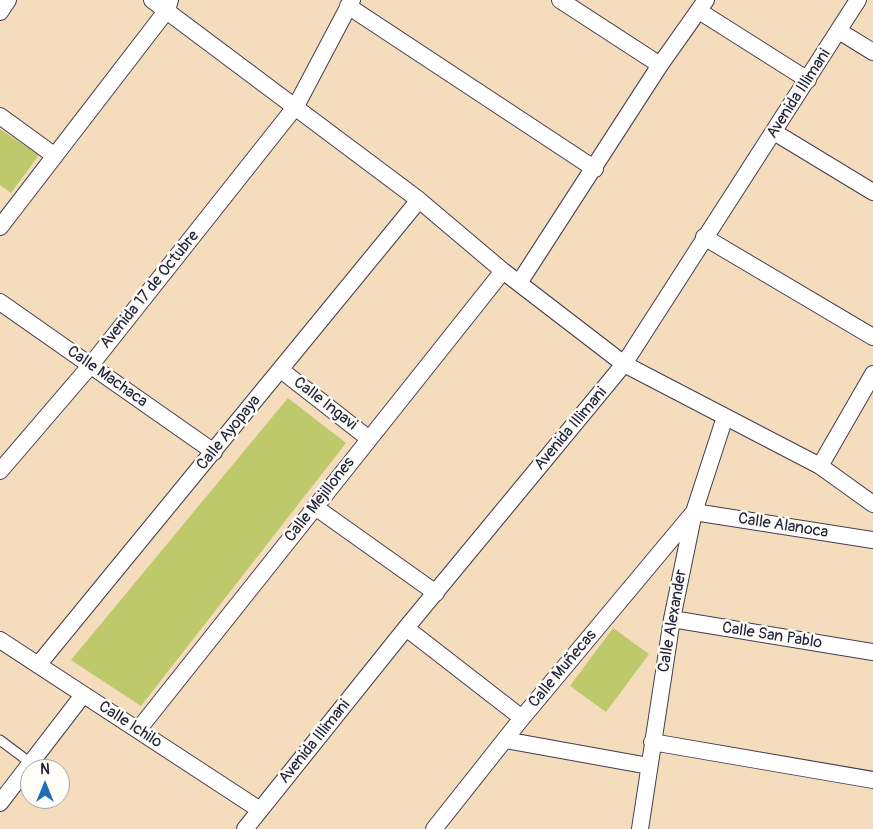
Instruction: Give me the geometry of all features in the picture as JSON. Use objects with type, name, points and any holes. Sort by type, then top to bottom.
[{"type":"street","points":[[0,12],[8,0]]},
{"type":"street","points":[[152,0],[168,5],[419,200],[503,271],[624,364],[820,466],[873,504]]},
{"type":"street","points":[[560,0],[660,65]]},
{"type":"street","name":"Avenida Illimani","points":[[245,829],[406,628],[624,364],[858,0]]},
{"type":"street","points":[[350,3],[594,169]]},
{"type":"street","name":"Avenida 17 de Octubre","points":[[0,471],[90,366],[296,106],[350,3]]},
{"type":"street","points":[[0,227],[6,206],[55,156],[168,5]]},
{"type":"street","points":[[520,283],[660,65],[702,5],[808,80]]},
{"type":"street","points":[[839,31],[873,52]]},
{"type":"street","points":[[0,116],[55,156]]},
{"type":"street","points":[[774,132],[873,192]]},
{"type":"street","name":"Calle Ayopaya","points":[[38,665],[419,200]]},
{"type":"street","points":[[704,238],[873,337]]},
{"type":"street","name":"Calle Mejillones","points":[[138,730],[315,508],[368,438],[503,271]]},
{"type":"street","name":"Calle Machaca","points":[[0,302],[214,452]]},
{"type":"street","name":"Calle Ingavi","points":[[281,370],[368,438]]},
{"type":"street","points":[[820,466],[873,374]]},
{"type":"street","name":"Calle Alexander","points":[[640,829],[648,766],[672,619],[694,512],[725,417]]},
{"type":"street","points":[[315,508],[436,593]]},
{"type":"street","name":"Calle Alanoca","points":[[694,512],[873,540]]},
{"type":"street","name":"Calle Muñecas","points":[[434,829],[522,718],[694,512]]},
{"type":"street","name":"Calle San Pablo","points":[[672,619],[873,652]]},
{"type":"street","points":[[406,628],[522,718]]},
{"type":"street","name":"Calle Ichilo","points":[[0,640],[260,810]]},
{"type":"street","points":[[36,759],[83,695]]},
{"type":"street","points":[[504,740],[648,766]]},
{"type":"street","points":[[652,742],[873,780]]},
{"type":"street","points":[[0,803],[20,779]]},
{"type":"lane","points":[[0,740],[25,759]]},
{"type":"green space","points":[[0,129],[39,155],[11,193],[0,185]]},
{"type":"green space","points":[[288,398],[346,443],[141,706],[71,660]]},
{"type":"green space","points":[[613,628],[649,654],[606,712],[570,686]]}]
